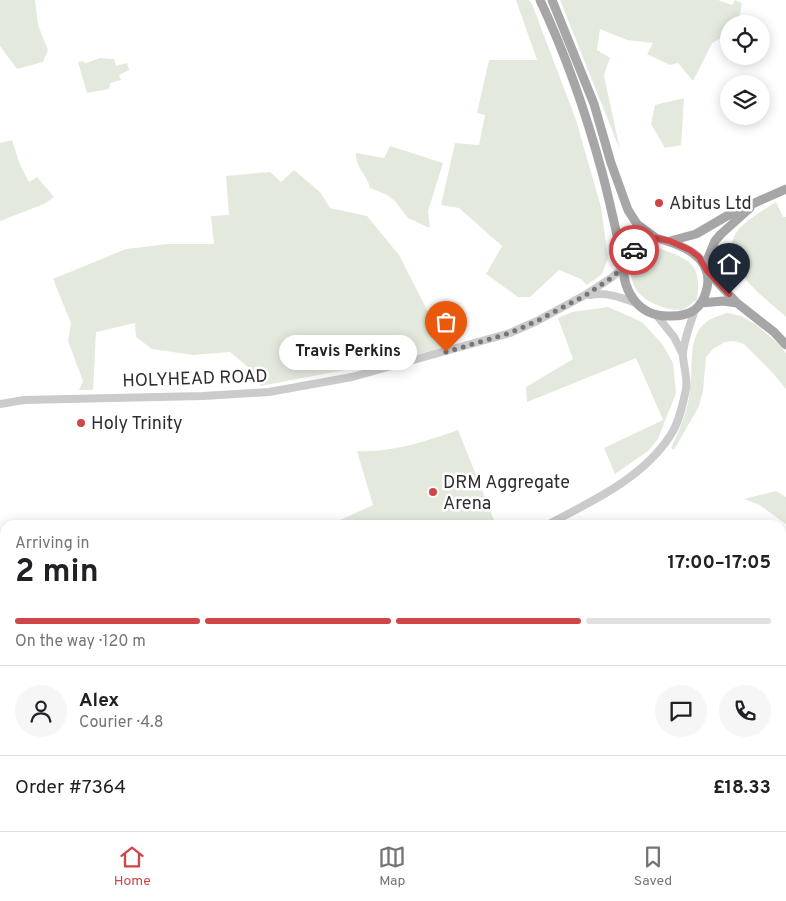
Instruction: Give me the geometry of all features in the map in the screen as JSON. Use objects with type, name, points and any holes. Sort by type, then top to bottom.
[{"type":"main road","points":[[540,0],[556,34],[583,107],[603,173],[623,265],[623,276],[626,286],[636,303],[658,317],[684,316],[698,307],[723,301],[737,303]]},
{"type":"main road","points":[[552,0],[594,104],[625,204],[635,222],[656,238],[670,241],[690,250],[699,257],[706,268],[737,303],[774,332],[786,344]]},
{"type":"main road","points":[[670,241],[696,234],[732,213],[786,189]]},
{"type":"main road","points":[[698,307],[708,284],[706,268],[715,241],[757,202]]},
{"type":"main road","points":[[623,265],[639,246],[656,238]]},
{"type":"street","name":"HOLYHEAD ROAD","points":[[0,404],[24,400],[203,396],[269,392],[343,379],[510,333],[586,295],[611,278],[623,265]]},
{"type":"street","name":"HOLYHEAD ROAD","points":[[586,295],[599,293],[617,296],[636,303]]},
{"type":"street","points":[[556,520],[617,486],[651,460],[671,435],[678,419],[686,387],[684,355],[687,332],[698,307]]},
{"type":"street","points":[[658,317],[674,337],[684,355]]},
{"type":"shaded area","points":[[0,0],[35,0],[38,25],[48,50],[43,62],[17,69],[0,46]]},
{"type":"shaded area","points":[[516,0],[529,0],[532,4],[576,120],[601,207],[608,258],[602,274],[587,285],[581,279],[559,270],[530,297],[518,297],[486,274],[502,246],[459,208],[441,205],[455,143],[479,145],[485,115],[477,113],[489,60],[537,60]]},
{"type":"shaded area","points":[[560,0],[718,0],[732,5],[735,0],[742,3],[740,15],[720,15],[720,39],[712,43],[693,81],[678,63],[670,65],[647,54],[653,43],[627,40],[600,29],[597,50],[610,58],[604,75],[620,150]]},
{"type":"shaded area","points":[[100,58],[114,59],[116,66],[127,63],[129,70],[119,75],[121,80],[110,83],[109,89],[87,93],[78,62],[86,63]]},
{"type":"shaded area","points":[[684,98],[681,145],[665,148],[651,124],[655,105]]},
{"type":"shaded area","points":[[12,140],[20,165],[29,182],[37,177],[54,197],[44,204],[0,221],[0,143]]},
{"type":"shaded area","points":[[390,146],[443,163],[428,211],[430,228],[408,218],[395,201],[387,195],[370,188],[357,163],[356,153],[384,158]]},
{"type":"shaded area","points":[[294,170],[320,192],[330,208],[367,216],[399,255],[446,347],[387,362],[260,386],[260,374],[255,373],[230,352],[193,355],[152,349],[136,337],[135,323],[96,332],[93,390],[79,390],[83,381],[68,341],[71,323],[53,279],[126,249],[167,244],[214,244],[211,216],[229,215],[226,176],[270,172],[281,182]]},
{"type":"shaded area","points":[[776,202],[783,217],[786,217],[786,317],[746,280],[738,269],[733,257],[732,245],[736,233],[754,216]]},
{"type":"shaded area","points":[[656,247],[684,259],[695,269],[698,287],[697,300],[684,309],[673,310],[662,307],[645,299],[635,288],[631,275],[632,257],[643,250]]},
{"type":"shaded area","points":[[608,307],[642,322],[663,345],[673,363],[676,393],[658,439],[648,451],[615,474],[604,448],[663,420],[636,358],[527,402],[526,387],[573,359],[558,318],[572,312]]},
{"type":"shaded area","points":[[728,313],[741,316],[755,324],[780,345],[786,353],[786,389],[744,344],[734,341],[725,342],[713,349],[706,357],[703,391],[699,406],[674,450],[671,448],[683,420],[689,398],[694,342],[704,324]]},
{"type":"shaded area","name":"DRM Aggregate Arena","points":[[458,430],[494,520],[340,520],[373,505],[357,451],[382,450],[421,442]]},
{"type":"shaded area","points":[[776,491],[786,497],[786,520],[780,520],[758,504],[744,499]]},
{"type":"way so far","points":[[446,352],[510,333],[586,295],[623,268],[623,262],[634,250]]},
{"type":"place","name":"Abitus Ltd","points":[[659,203]]},
{"type":"place","name":"Travis Perkins","points":[[446,352]]},
{"type":"place","name":"Holy Trinity","points":[[81,423]]},
{"type":"place","name":"DRM Aggregate Arena","points":[[433,492]]},
{"type":"route","points":[[634,250],[647,241],[656,238],[670,241],[690,250],[699,257],[707,271],[729,294]]}]
